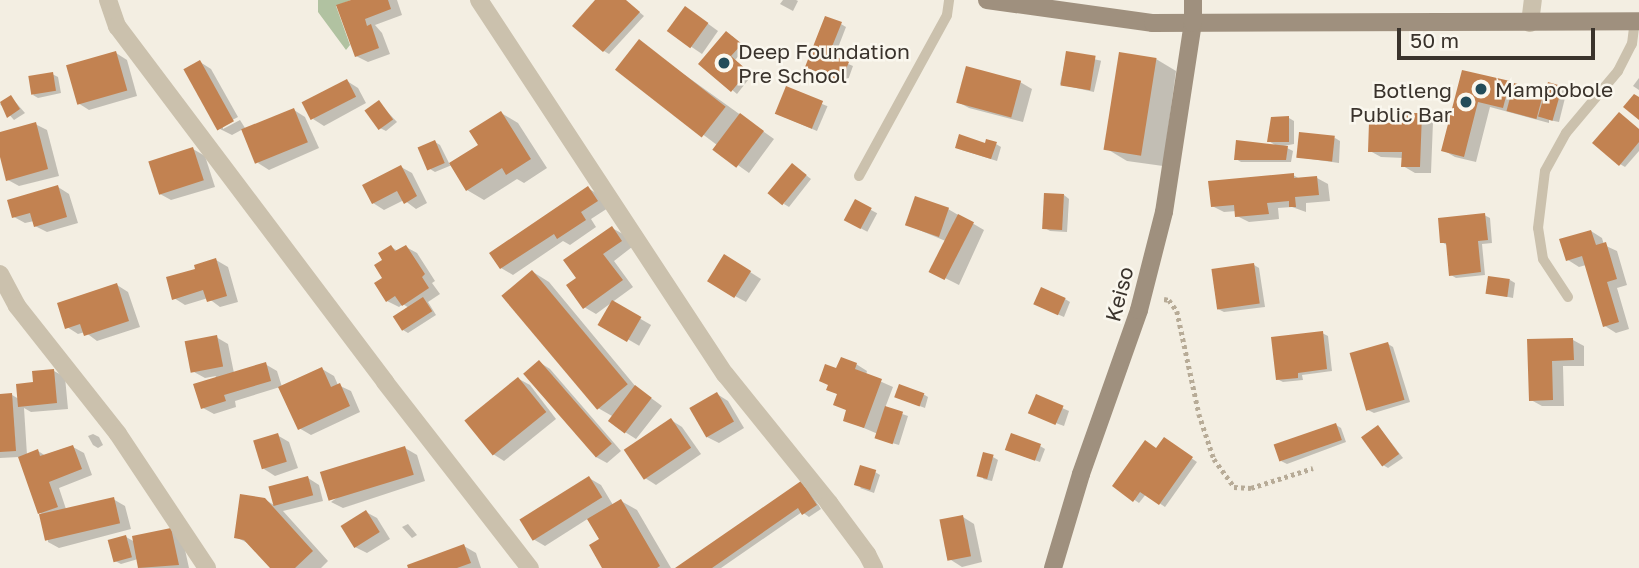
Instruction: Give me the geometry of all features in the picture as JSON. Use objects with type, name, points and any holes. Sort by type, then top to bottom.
[{"type":"main road","points":[[987,0],[1037,4],[1153,23],[1637,21]]},
{"type":"main road","name":"Keiso","points":[[1053,568],[1142,298],[1164,212],[1193,23],[1193,0]]},
{"type":"street","points":[[108,0],[117,26],[385,382],[530,568]]},
{"type":"street","points":[[479,0],[725,374],[829,503],[867,554],[874,568]]},
{"type":"street","points":[[1530,23],[1533,0]]},
{"type":"street","points":[[0,274],[17,306],[118,434],[207,568]]},
{"type":"lane","points":[[859,176],[947,15],[949,0]]},
{"type":"lane","points":[[1568,297],[1543,259],[1538,228],[1545,171],[1566,133],[1618,71],[1632,44],[1637,21]]},
{"type":"path","points":[[1142,298],[1169,300],[1178,311],[1199,414],[1214,459],[1234,487],[1251,488],[1313,468]]},
{"type":"green space","points":[[318,0],[351,0],[336,6],[350,45],[346,50],[318,12]]},
{"type":"building","points":[[351,0],[388,0],[391,9],[365,19],[367,26],[371,24],[379,48],[355,57],[336,5]]},
{"type":"building","points":[[595,0],[626,0],[640,12],[603,52],[572,26]]},
{"type":"building","points":[[685,6],[708,23],[690,48],[667,31]]},
{"type":"building","points":[[825,16],[842,22],[829,54],[849,62],[841,81],[805,67]]},
{"type":"building","points":[[726,31],[742,44],[731,56],[748,71],[731,92],[698,64]]},
{"type":"building","points":[[639,39],[726,107],[702,137],[615,70]]},
{"type":"building","points":[[116,51],[127,90],[77,105],[66,65]]},
{"type":"building","points":[[1066,51],[1096,56],[1090,90],[1061,86]]},
{"type":"building","points":[[1119,52],[1157,58],[1141,156],[1104,150]]},
{"type":"building","points":[[200,60],[234,121],[217,130],[183,69]]},
{"type":"building","points":[[966,66],[1021,81],[1011,117],[956,103]]},
{"type":"building","points":[[1462,70],[1510,81],[1503,108],[1478,102],[1464,157],[1441,151]]},
{"type":"building","points":[[53,72],[56,91],[31,95],[28,76]]},
{"type":"building","points":[[347,79],[356,97],[311,120],[302,102]]},
{"type":"building","points":[[1548,82],[1562,86],[1552,121],[1538,117]]},
{"type":"building","points":[[1514,83],[1544,91],[1536,119],[1506,111]]},
{"type":"building","points":[[786,86],[823,101],[812,129],[775,114]]},
{"type":"building","points":[[1634,94],[1639,97],[1639,120],[1623,107]]},
{"type":"building","points":[[11,95],[20,109],[7,118],[0,102]]},
{"type":"building","points":[[379,100],[393,119],[379,130],[364,111]]},
{"type":"building","points":[[294,108],[308,142],[255,164],[241,129]]},
{"type":"building","points":[[501,111],[531,159],[506,175],[502,168],[466,191],[449,163],[478,145],[469,131]]},
{"type":"building","points":[[1619,112],[1639,129],[1639,142],[1619,166],[1592,143]]},
{"type":"building","points":[[740,113],[764,131],[736,168],[712,150]]},
{"type":"building","points":[[1403,113],[1422,113],[1420,167],[1401,167],[1402,152],[1368,152],[1369,122],[1402,123]]},
{"type":"building","points":[[1289,116],[1289,142],[1267,142],[1271,117]]},
{"type":"building","points":[[36,122],[48,169],[6,181],[0,157],[0,132]]},
{"type":"building","points":[[1299,132],[1335,136],[1332,162],[1296,158]]},
{"type":"building","points":[[959,134],[985,143],[986,139],[997,142],[991,159],[955,148]]},
{"type":"building","points":[[435,140],[445,163],[427,170],[418,147]]},
{"type":"building","points":[[1236,140],[1288,146],[1286,160],[1234,160]]},
{"type":"building","points":[[193,147],[204,180],[159,195],[148,162]]},
{"type":"building","points":[[792,163],[807,175],[782,205],[767,193]]},
{"type":"building","points":[[401,165],[417,196],[404,204],[397,191],[372,204],[362,185]]},
{"type":"building","points":[[1294,173],[1294,178],[1317,176],[1319,195],[1295,197],[1296,207],[1289,207],[1289,201],[1267,203],[1269,214],[1235,217],[1234,205],[1211,207],[1208,181]]},
{"type":"building","points":[[58,185],[67,217],[34,227],[30,213],[12,218],[7,200]]},
{"type":"building","points":[[588,186],[598,201],[581,212],[586,220],[557,239],[554,234],[500,269],[489,253]]},
{"type":"building","points":[[1044,193],[1064,194],[1062,230],[1042,229]]},
{"type":"building","points":[[915,196],[949,208],[939,237],[905,225]]},
{"type":"building","points":[[855,199],[872,208],[861,229],[844,220]]},
{"type":"building","points":[[1485,213],[1488,240],[1478,241],[1481,272],[1449,276],[1446,243],[1440,243],[1438,218]]},
{"type":"building","points":[[958,214],[974,222],[945,280],[928,272]]},
{"type":"building","points":[[612,226],[622,241],[603,254],[623,280],[583,309],[566,285],[576,278],[563,260]]},
{"type":"building","points":[[1591,230],[1596,245],[1606,242],[1617,279],[1607,282],[1619,322],[1603,327],[1582,256],[1566,261],[1559,239]]},
{"type":"building","points":[[391,245],[395,251],[406,245],[425,274],[422,277],[429,288],[402,306],[395,296],[386,302],[374,283],[382,278],[374,265],[382,260],[378,253]]},
{"type":"building","points":[[724,254],[751,271],[734,298],[707,281]]},
{"type":"building","points":[[216,258],[227,296],[207,302],[203,290],[172,300],[166,277],[195,269],[194,265]]},
{"type":"building","points":[[1254,263],[1260,304],[1217,310],[1211,269]]},
{"type":"building","points":[[532,270],[628,384],[597,410],[501,296]]},
{"type":"building","points":[[1488,276],[1510,279],[1507,297],[1485,294]]},
{"type":"building","points":[[117,283],[129,321],[84,336],[80,324],[65,329],[57,303]]},
{"type":"building","points":[[1041,287],[1066,298],[1058,315],[1033,304]]},
{"type":"building","points":[[423,297],[432,311],[402,331],[393,317]]},
{"type":"building","points":[[612,300],[641,317],[627,342],[598,325]]},
{"type":"building","points":[[1323,331],[1327,369],[1298,373],[1298,378],[1276,380],[1271,337]]},
{"type":"building","points":[[217,335],[223,366],[191,373],[185,341]]},
{"type":"building","points":[[1573,338],[1574,360],[1552,361],[1553,400],[1529,401],[1527,339]]},
{"type":"building","points":[[1388,342],[1405,400],[1366,411],[1350,353]]},
{"type":"building","points":[[841,357],[857,363],[855,369],[882,379],[864,428],[843,421],[846,410],[833,405],[837,394],[826,390],[828,385],[819,381],[825,364],[836,368]]},
{"type":"building","points":[[539,360],[612,444],[596,458],[523,374]]},
{"type":"building","points":[[266,362],[271,381],[224,395],[226,401],[201,409],[193,384]]},
{"type":"building","points":[[322,367],[331,387],[340,383],[350,406],[298,430],[278,387]]},
{"type":"building","points":[[54,369],[57,403],[18,407],[16,384],[33,382],[32,371]]},
{"type":"building","points":[[518,377],[546,412],[493,455],[464,420]]},
{"type":"building","points":[[899,384],[924,393],[920,406],[894,397]]},
{"type":"building","points":[[635,385],[652,398],[625,434],[608,421]]},
{"type":"building","points":[[717,392],[734,421],[706,437],[689,408]]},
{"type":"building","points":[[12,393],[16,451],[0,452],[0,394]]},
{"type":"building","points":[[1036,394],[1064,406],[1055,425],[1028,413]]},
{"type":"building","points":[[885,406],[903,412],[893,444],[874,438]]},
{"type":"building","points":[[671,418],[691,448],[644,480],[624,450]]},
{"type":"building","points":[[1336,423],[1342,440],[1279,462],[1274,444]]},
{"type":"building","points":[[1378,425],[1399,454],[1382,466],[1361,437]]},
{"type":"building","points":[[278,433],[287,462],[262,469],[253,441]]},
{"type":"building","points":[[1011,433],[1041,444],[1035,461],[1005,450]]},
{"type":"building","points":[[1164,437],[1193,457],[1159,505],[1140,492],[1133,502],[1112,486],[1145,440],[1156,448]]},
{"type":"building","points":[[73,445],[82,469],[49,482],[58,507],[38,514],[18,457],[38,449],[40,456]]},
{"type":"building","points":[[405,446],[414,475],[329,501],[320,472]]},
{"type":"building","points":[[983,452],[994,455],[987,479],[977,476]]},
{"type":"building","points":[[860,465],[876,470],[870,490],[854,485]]},
{"type":"building","points":[[308,476],[313,495],[274,506],[268,487]]},
{"type":"building","points":[[589,476],[602,497],[533,541],[519,519]]},
{"type":"building","points":[[801,481],[817,505],[802,515],[798,508],[712,568],[675,568]]},
{"type":"building","points":[[240,494],[265,498],[313,551],[295,568],[270,568],[244,540],[234,538]]},
{"type":"building","points":[[114,497],[120,523],[45,541],[39,514]]},
{"type":"building","points":[[621,499],[660,566],[657,568],[602,568],[589,545],[599,539],[587,519]]},
{"type":"building","points":[[366,510],[380,532],[354,548],[341,526]]},
{"type":"building","points":[[963,515],[971,556],[947,561],[939,520]]},
{"type":"building","points":[[171,528],[179,565],[138,568],[132,536]]},
{"type":"building","points":[[126,535],[132,557],[114,562],[108,540]]},
{"type":"building","points":[[464,544],[471,563],[457,568],[408,568],[407,565]]},
{"type":"place","name":"Deep Foundation Pre School","points":[[724,63]]},
{"type":"place","name":"Mampobole","points":[[1481,89]]},
{"type":"place","name":"Botleng Public Bar","points":[[1466,102]]}]
